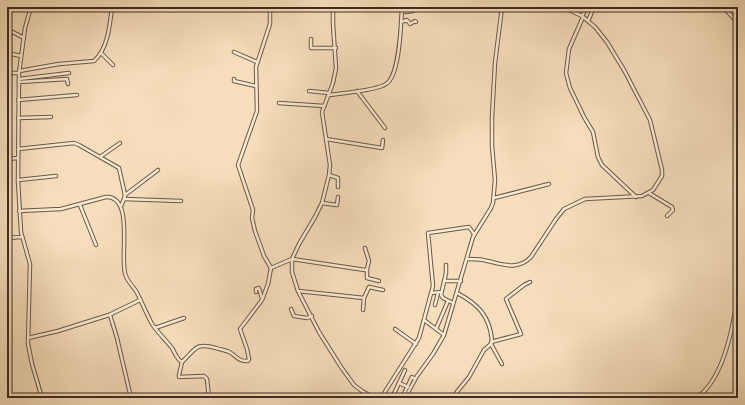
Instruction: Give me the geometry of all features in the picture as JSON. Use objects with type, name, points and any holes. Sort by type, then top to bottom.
[{"type":"street","points":[[31,7],[24,38],[19,72],[18,180],[22,236],[30,264],[28,338],[32,364],[42,398]]},
{"type":"street","points":[[7,73],[59,64],[94,61],[100,53],[107,34],[112,7]]},
{"type":"street","points":[[210,398],[207,379],[204,376],[179,377],[178,375],[182,362],[199,345],[229,351],[240,360],[248,361],[247,349],[240,330],[262,300],[268,284],[271,268],[264,256],[255,231],[252,218],[253,210],[238,165],[257,111],[255,73],[270,24],[270,7]]},
{"type":"street","points":[[333,7],[333,24],[337,60],[336,75],[324,106],[322,118],[330,165],[329,175],[322,203],[292,259],[293,278],[319,332],[349,378],[362,391],[374,398]]},
{"type":"street","points":[[309,92],[329,94],[357,91],[380,87],[388,83],[395,72],[402,7]]},
{"type":"street","points":[[402,398],[444,335],[474,235],[491,208],[494,198],[495,180],[492,146],[492,110],[495,63],[502,7]]},
{"type":"street","points":[[467,259],[484,260],[496,264],[520,265],[531,257],[564,209],[585,199],[637,197],[649,193],[660,180],[662,170],[650,120],[633,85],[607,42],[595,27],[588,20],[569,8],[563,7]]},
{"type":"street","points":[[587,7],[569,49],[566,73],[570,88],[593,132],[598,157],[602,165],[637,197]]},
{"type":"street","points":[[588,20],[594,7]]},
{"type":"street","points":[[723,7],[738,23]]},
{"type":"street","points":[[402,11],[406,12],[413,10]]},
{"type":"street","points":[[401,22],[407,20],[410,24],[415,21],[416,22]]},
{"type":"street","points":[[7,29],[24,38]]},
{"type":"street","points":[[7,42],[12,32]]},
{"type":"street","points":[[311,39],[311,48],[336,48]]},
{"type":"street","points":[[234,52],[258,62]]},
{"type":"street","points":[[7,53],[21,56]]},
{"type":"street","points":[[100,53],[113,65]]},
{"type":"street","points":[[19,81],[69,73]]},
{"type":"street","points":[[19,81],[67,79],[68,84]]},
{"type":"street","points":[[234,79],[234,81],[256,86]]},
{"type":"street","points":[[357,91],[385,128]]},
{"type":"street","points":[[18,100],[77,95]]},
{"type":"street","points":[[279,103],[324,106]]},
{"type":"street","points":[[18,118],[51,117]]},
{"type":"street","points":[[326,139],[382,148],[383,140]]},
{"type":"street","points":[[18,149],[76,143],[119,168],[125,195],[121,206]]},
{"type":"street","points":[[100,157],[120,143]]},
{"type":"street","points":[[7,158],[18,158]]},
{"type":"street","points":[[125,195],[158,170]]},
{"type":"street","points":[[329,175],[338,178],[338,187]]},
{"type":"street","points":[[18,180],[56,176]]},
{"type":"street","points":[[494,198],[549,184]]},
{"type":"street","points":[[649,193],[672,207],[672,210],[667,216]]},
{"type":"street","points":[[20,211],[61,209],[110,197],[117,200],[121,206],[124,219],[123,247],[125,274],[155,328],[172,348],[179,361],[182,362]]},
{"type":"street","points":[[322,203],[337,204],[338,197]]},
{"type":"street","points":[[124,199],[181,201]]},
{"type":"street","points":[[80,205],[96,245]]},
{"type":"street","points":[[381,398],[419,338],[433,280],[428,233],[469,227],[474,235]]},
{"type":"street","points":[[7,238],[22,236]]},
{"type":"street","points":[[365,248],[369,261],[367,278],[379,281]]},
{"type":"street","points":[[271,268],[292,259],[368,269]]},
{"type":"street","points":[[446,265],[446,273],[441,292],[442,296],[453,303]]},
{"type":"street","points":[[444,281],[460,281]]},
{"type":"street","points":[[452,398],[469,377],[484,350],[491,343],[521,334],[506,299],[530,282]]},
{"type":"street","points":[[363,310],[364,298],[369,287],[383,290]]},
{"type":"street","points":[[256,292],[256,289],[259,288],[262,300]]},
{"type":"street","points":[[298,291],[364,298]]},
{"type":"street","points":[[696,398],[705,391],[718,372],[733,321],[738,291]]},
{"type":"street","points":[[431,293],[441,292]]},
{"type":"street","points":[[435,305],[438,293]]},
{"type":"street","points":[[457,293],[471,300],[485,317],[489,324],[491,343],[502,364]]},
{"type":"street","points":[[28,338],[58,331],[110,315],[140,300]]},
{"type":"street","points":[[436,329],[448,301]]},
{"type":"street","points":[[291,309],[294,316],[307,318],[312,316]]},
{"type":"street","points":[[110,315],[131,398]]},
{"type":"street","points":[[155,328],[184,318]]},
{"type":"street","points":[[424,320],[444,335]]},
{"type":"street","points":[[395,329],[416,344]]},
{"type":"street","points":[[392,398],[405,370]]},
{"type":"street","points":[[399,383],[409,388]]},
{"type":"street","points":[[405,398],[409,388]]}]
